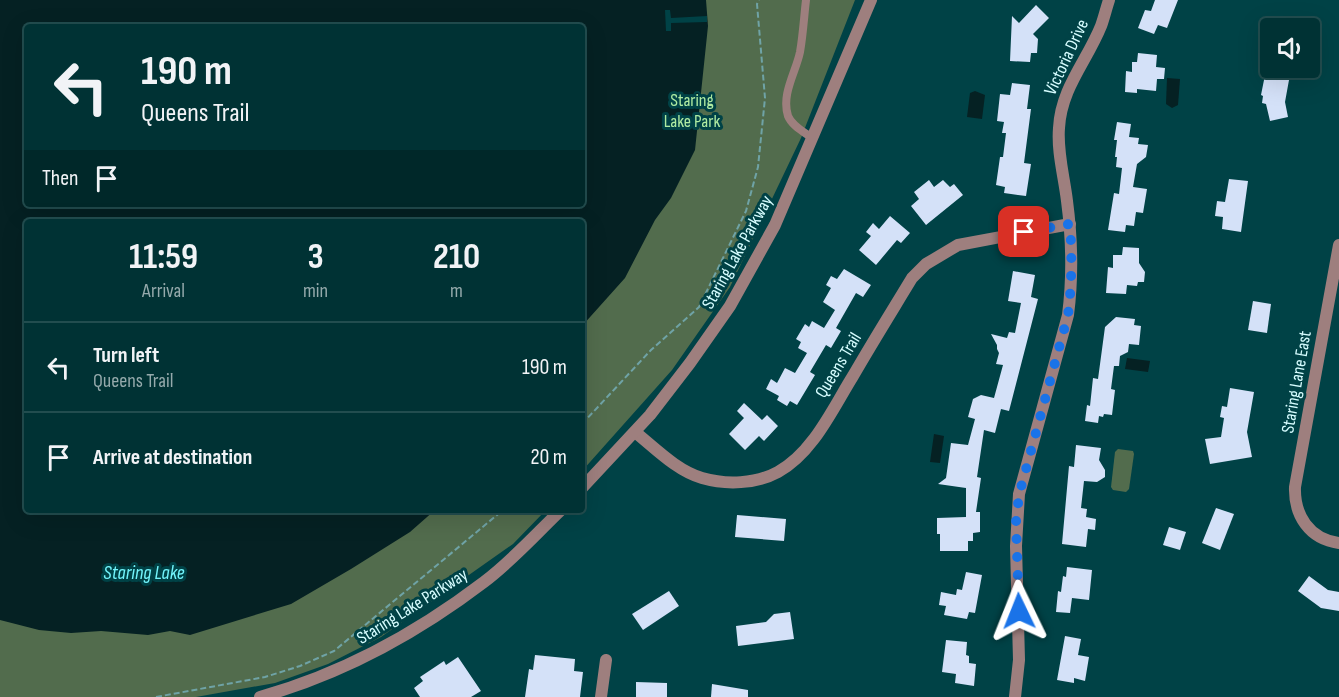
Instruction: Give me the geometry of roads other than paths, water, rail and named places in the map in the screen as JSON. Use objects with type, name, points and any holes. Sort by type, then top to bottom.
[{"type":"street","name":"Staring Lake Parkway","points":[[585,485],[634,432],[690,363],[730,306],[775,225],[871,0]]},
{"type":"street","name":"Victoria Drive","points":[[1014,697],[1019,660],[1016,546],[1019,495],[1068,315],[1072,265],[1070,224],[1059,129],[1067,90],[1100,27],[1109,0]]},
{"type":"street","name":"Queens Trail","points":[[634,432],[679,467],[702,478],[729,482],[753,481],[778,472],[801,454],[820,430],[912,278],[927,264],[958,245],[1070,224]]},
{"type":"street","name":"Staring Lane East","points":[[1339,244],[1295,487],[1298,513],[1305,524],[1316,535],[1339,543]]},
{"type":"street","name":"Staring Lake Parkway","points":[[260,697],[292,688],[354,663],[418,626],[485,581],[558,513]]},
{"type":"street","points":[[601,697],[606,660]]},
{"type":"lane","points":[[806,0],[800,53],[787,94],[787,105],[789,117],[797,127],[812,138]]},
{"type":"water","name":"Staring Lake","points":[[0,0],[706,0],[708,26],[695,150],[671,198],[655,220],[625,278],[585,323],[585,219],[24,219],[24,513],[432,513],[410,532],[291,604],[190,635],[170,631],[148,635],[101,631],[71,633],[39,630],[0,620]]},
{"type":"water","points":[[1167,78],[1180,79],[1178,105],[1172,108],[1166,104]]},
{"type":"water","points":[[975,91],[985,95],[982,119],[967,117],[970,93]]},
{"type":"water","points":[[1127,358],[1150,361],[1148,372],[1125,369]]},
{"type":"water","points":[[934,434],[944,436],[940,463],[930,462]]},
{"type":"park label","name":"Staring Lake Park","points":[[692,110]]}]
